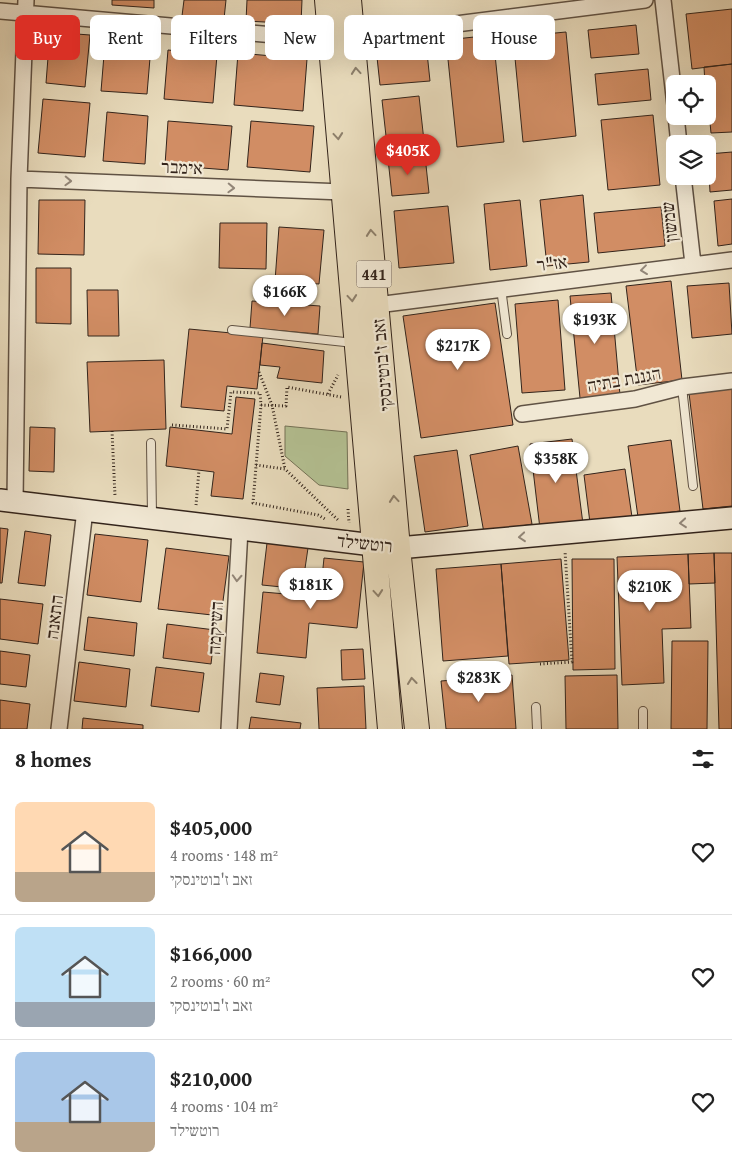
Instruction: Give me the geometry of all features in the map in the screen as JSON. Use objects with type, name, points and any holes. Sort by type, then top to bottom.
[{"type":"main road","name":"זאב ז'בוטינסקי","points":[[327,0],[342,39],[377,305],[398,548],[417,729]]},
{"type":"main road","name":"זאב ז'בוטינסקי","points":[[349,0],[342,39],[343,192],[390,729]]},
{"type":"main road","name":"רוטשילד","points":[[7,501],[84,518],[116,514],[240,529],[373,540],[398,548],[732,518]]},
{"type":"street","points":[[0,12],[26,7],[342,39],[645,0]]},
{"type":"street","points":[[663,0],[672,75]]},
{"type":"street","points":[[7,501],[26,7]]},
{"type":"street","name":"אימבר","points":[[20,179],[343,192]]},
{"type":"street","name":"שמשון","points":[[684,185],[693,264]]},
{"type":"street","name":"אז\"ר","points":[[377,305],[732,260]]},
{"type":"street","name":"הגננת בתיה","points":[[522,414],[635,399],[682,387],[732,382]]},
{"type":"street","name":"התאנה","points":[[60,729],[84,518]]},
{"type":"street","name":"השיקמה","points":[[229,729],[240,529]]},
{"type":"lane","points":[[500,288],[507,334]]},
{"type":"lane","points":[[232,330],[356,343]]},
{"type":"lane","points":[[682,387],[693,486]]},
{"type":"lane","points":[[151,443],[152,518]]},
{"type":"lane","points":[[536,706],[537,729]]},
{"type":"lane","points":[[643,711],[643,729]]},
{"type":"path","points":[[259,372],[272,405],[285,469],[342,526],[334,523]]},
{"type":"path","points":[[261,404],[286,406],[287,387],[346,398]]},
{"type":"path","points":[[172,425],[227,429],[231,392],[260,394],[261,404],[253,503],[318,515],[326,519]]},
{"type":"path","points":[[112,431],[116,514]]},
{"type":"path","points":[[256,465],[285,469]]},
{"type":"path","points":[[195,523],[199,470]]},
{"type":"path","points":[[348,506],[349,532],[373,540]]},
{"type":"path","points":[[540,664],[572,662],[564,533]]},
{"type":"green space","points":[[285,426],[347,432],[348,489],[319,485],[285,456]]},
{"type":"building","points":[[112,0],[154,0],[154,8],[112,5]]},
{"type":"building","points":[[184,0],[226,0],[224,15],[182,15]]},
{"type":"building","points":[[247,0],[302,0],[301,15],[265,15],[265,22],[255,21],[255,15],[246,15]]},
{"type":"building","points":[[732,9],[732,64],[692,69],[686,14]]},
{"type":"building","points":[[636,25],[639,54],[591,58],[588,30]]},
{"type":"building","points":[[566,32],[576,136],[523,142],[515,60],[555,60],[555,33]]},
{"type":"building","points":[[80,34],[90,35],[85,87],[46,83],[48,60],[80,60]]},
{"type":"building","points":[[473,37],[473,60],[496,60],[504,142],[457,147],[448,60],[463,60],[463,38]]},
{"type":"building","points":[[168,50],[171,50],[171,60],[217,60],[213,103],[164,99]]},
{"type":"building","points":[[255,54],[265,55],[265,60],[307,60],[303,111],[234,105],[237,60],[255,60]]},
{"type":"building","points":[[104,60],[150,60],[147,94],[101,91]]},
{"type":"building","points":[[377,60],[428,60],[430,81],[380,85]]},
{"type":"building","points":[[732,64],[732,132],[711,133],[710,125],[716,125],[716,75],[704,75],[704,67]]},
{"type":"building","points":[[648,69],[651,100],[598,105],[595,74]]},
{"type":"building","points":[[419,96],[424,141],[387,145],[382,100]]},
{"type":"building","points":[[43,99],[90,103],[85,157],[38,153]]},
{"type":"building","points":[[107,112],[148,116],[145,164],[103,161]]},
{"type":"building","points":[[653,115],[660,185],[608,190],[601,120]]},
{"type":"building","points":[[168,121],[232,126],[228,170],[165,165]]},
{"type":"building","points":[[251,121],[314,126],[310,172],[247,167]]},
{"type":"building","points":[[732,152],[732,190],[710,192],[710,185],[716,185],[716,153]]},
{"type":"building","points":[[425,156],[429,193],[392,196],[388,159]]},
{"type":"building","points":[[583,195],[589,262],[547,266],[540,200]]},
{"type":"building","points":[[732,199],[732,244],[718,246],[714,201]]},
{"type":"building","points":[[39,200],[85,200],[84,255],[38,254]]},
{"type":"building","points":[[520,200],[527,266],[490,270],[484,204]]},
{"type":"building","points":[[448,206],[454,263],[399,268],[394,211]]},
{"type":"building","points":[[661,207],[665,246],[598,253],[594,213]]},
{"type":"building","points":[[220,223],[267,223],[266,269],[219,268]]},
{"type":"building","points":[[279,227],[324,230],[319,284],[275,281]]},
{"type":"building","points":[[36,268],[71,268],[71,324],[36,323]]},
{"type":"building","points":[[671,281],[682,380],[638,385],[626,286]]},
{"type":"building","points":[[729,283],[732,334],[692,338],[687,286]]},
{"type":"building","points":[[87,290],[118,290],[119,336],[88,336]]},
{"type":"building","points":[[611,293],[620,395],[580,398],[570,296]]},
{"type":"building","points":[[558,300],[565,390],[522,393],[515,304]]},
{"type":"building","points":[[252,301],[320,306],[318,334],[250,328]]},
{"type":"building","points":[[495,303],[513,425],[421,438],[403,316]]},
{"type":"building","points":[[189,329],[263,336],[257,389],[227,386],[224,411],[181,407]]},
{"type":"building","points":[[262,343],[324,351],[322,383],[277,378],[280,367],[260,365]]},
{"type":"building","points":[[164,360],[166,429],[90,432],[87,362]]},
{"type":"building","points":[[732,388],[732,506],[703,509],[689,393]]},
{"type":"building","points":[[236,397],[255,399],[243,499],[211,496],[214,472],[166,466],[170,427],[232,434]]},
{"type":"building","points":[[30,427],[55,428],[54,472],[29,471]]},
{"type":"building","points":[[572,439],[583,524],[540,529],[530,444]]},
{"type":"building","points":[[671,440],[680,511],[638,517],[628,446]]},
{"type":"building","points":[[518,446],[532,524],[484,533],[470,455]]},
{"type":"building","points":[[457,450],[468,526],[425,532],[414,456]]},
{"type":"building","points":[[625,469],[632,517],[590,523],[584,475]]},
{"type":"building","points":[[0,528],[8,529],[2,583],[0,583]]},
{"type":"building","points":[[25,531],[51,535],[45,586],[18,583]]},
{"type":"building","points":[[95,534],[148,540],[141,602],[87,595]]},
{"type":"building","points":[[267,543],[308,548],[302,589],[262,585]]},
{"type":"building","points":[[166,548],[229,556],[221,616],[158,609]]},
{"type":"building","points":[[714,553],[732,553],[732,729],[719,729]]},
{"type":"building","points":[[714,553],[715,583],[689,584],[688,554]]},
{"type":"building","points":[[688,554],[691,628],[662,629],[664,683],[622,685],[617,557]]},
{"type":"building","points":[[324,558],[364,562],[357,628],[309,623],[306,658],[257,653],[263,592],[320,597]]},
{"type":"building","points":[[561,559],[569,660],[509,664],[501,564]]},
{"type":"building","points":[[572,559],[614,559],[615,669],[573,670]]},
{"type":"building","points":[[501,564],[508,656],[443,661],[436,569]]},
{"type":"building","points":[[0,599],[43,604],[38,644],[0,639]]},
{"type":"building","points":[[88,617],[137,623],[134,656],[84,650]]},
{"type":"building","points":[[167,624],[215,630],[211,664],[163,658]]},
{"type":"building","points":[[672,641],[708,641],[707,729],[671,729]]},
{"type":"building","points":[[363,649],[365,679],[342,680],[341,650]]},
{"type":"building","points":[[0,651],[30,655],[26,687],[0,684]]},
{"type":"building","points":[[79,662],[130,669],[126,707],[74,701]]},
{"type":"building","points":[[156,667],[204,673],[199,712],[151,706]]},
{"type":"building","points":[[260,673],[284,676],[280,705],[256,702]]},
{"type":"building","points":[[512,675],[516,729],[446,729],[441,681]]},
{"type":"building","points":[[617,675],[618,729],[566,729],[565,676]]},
{"type":"building","points":[[364,686],[366,729],[319,729],[317,688]]},
{"type":"building","points":[[0,700],[30,704],[27,729],[0,729]]},
{"type":"building","points":[[251,717],[301,723],[300,729],[249,729]]},
{"type":"building","points":[[83,718],[143,725],[143,729],[82,729]]}]
